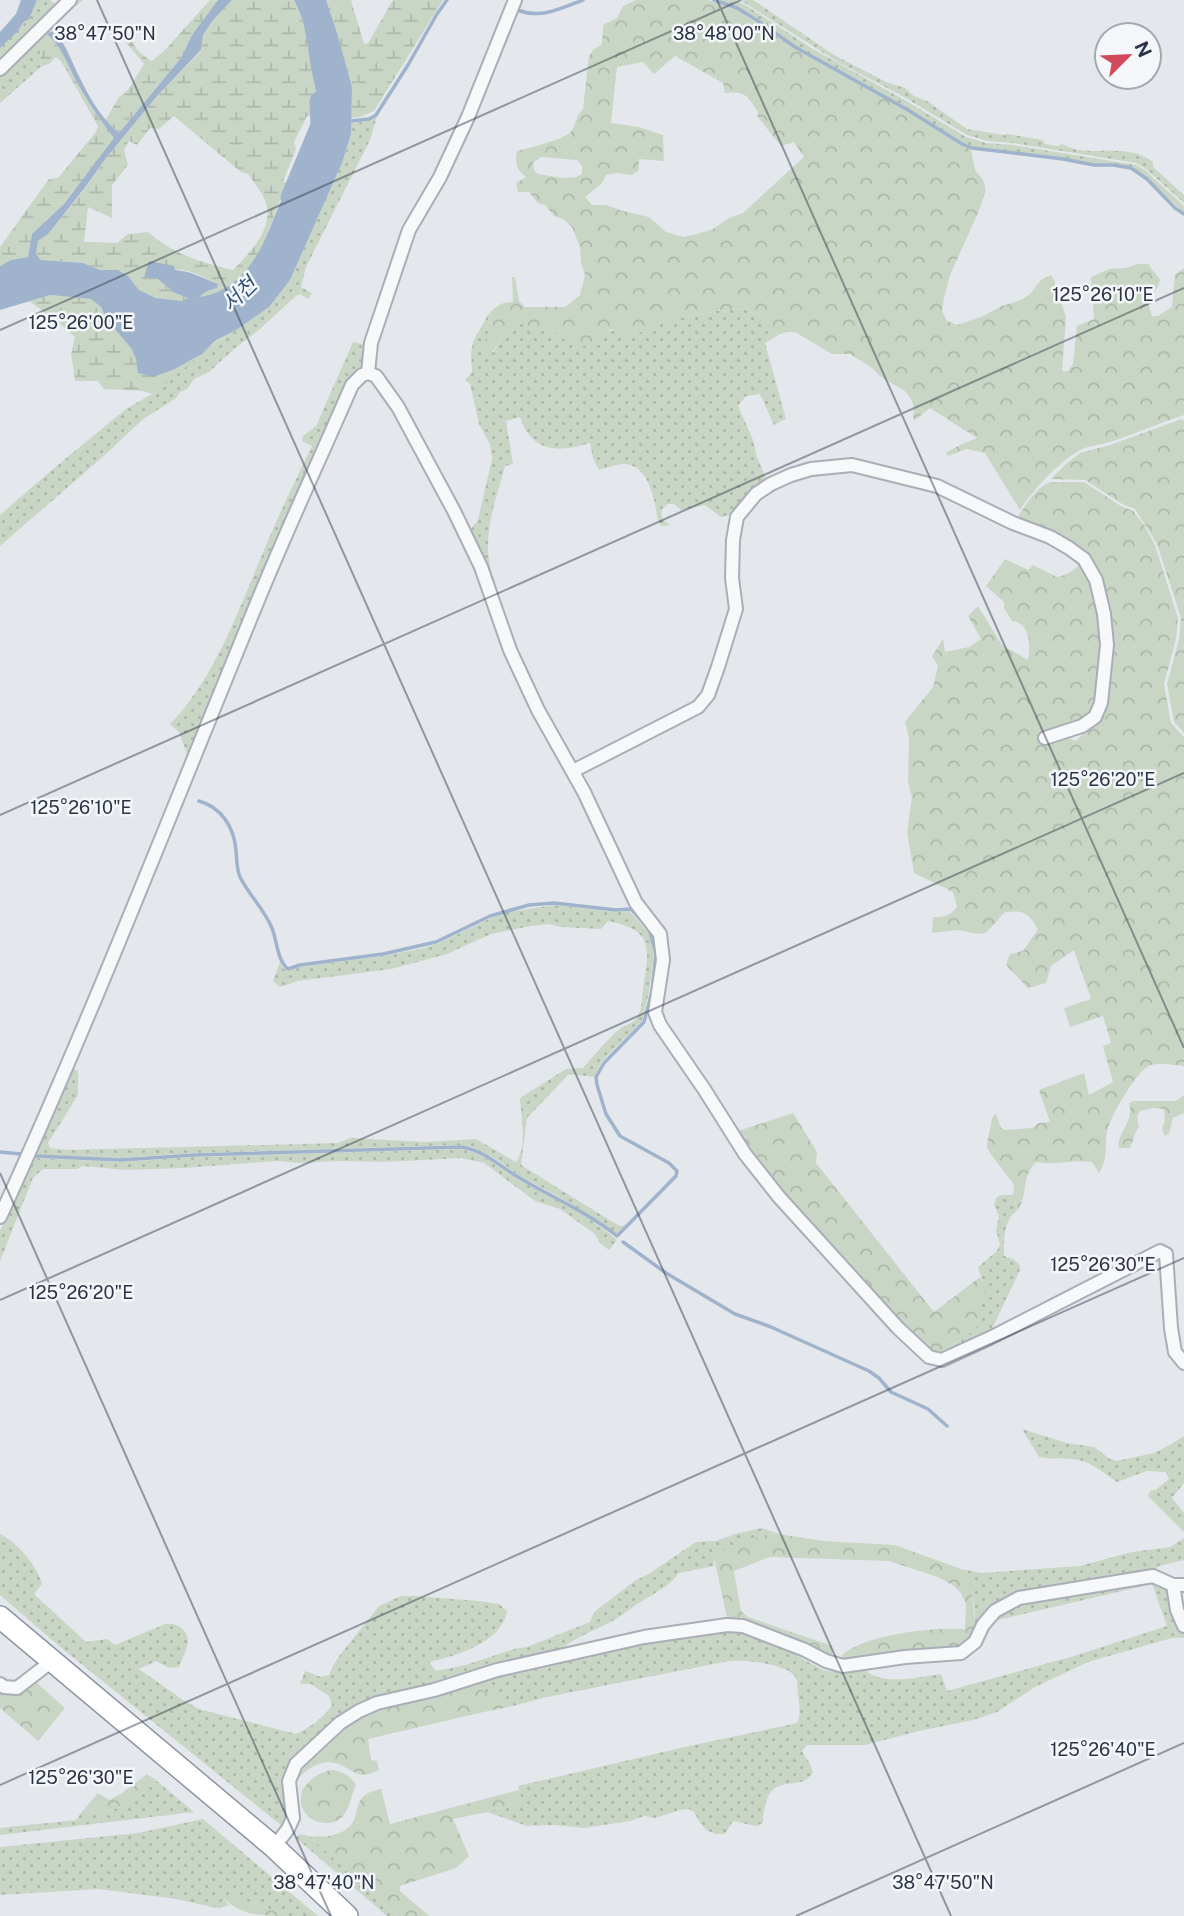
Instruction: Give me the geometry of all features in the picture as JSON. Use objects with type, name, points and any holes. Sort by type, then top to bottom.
[{"type":"highway","points":[[0,1617],[274,1847],[348,1916]]},
{"type":"street","points":[[0,69],[71,0]]},
{"type":"street","points":[[368,373],[371,343],[409,230],[440,177],[468,117],[515,0]]},
{"type":"street","points":[[0,1217],[74,1050],[273,565],[352,385],[368,373],[376,376],[398,407],[454,511],[481,567],[510,650],[538,710],[573,771],[631,894],[660,934],[663,960],[655,1012],[660,1026],[745,1154],[779,1197],[898,1328],[929,1357],[942,1360],[959,1354],[1160,1251],[1166,1254],[1175,1352],[1184,1363]]},
{"type":"street","points":[[573,771],[698,707],[708,695],[736,609],[732,578],[733,540],[737,517],[756,494],[791,475],[811,469],[852,465],[937,486],[1013,523],[1050,537],[1084,559],[1096,580],[1104,614],[1107,645],[1101,703],[1095,717],[1082,726],[1045,738]]},
{"type":"street","points":[[274,1847],[293,1818],[289,1781],[296,1764],[340,1723],[377,1703],[434,1690],[497,1670],[645,1637],[727,1625],[743,1626],[843,1666],[905,1657],[961,1653],[975,1642],[983,1625],[995,1611],[1019,1598],[1144,1576],[1153,1576],[1179,1585],[1177,1610],[1184,1626]]},
{"type":"street","points":[[0,1684],[17,1688],[52,1661]]},
{"type":"green space","points":[[37,0],[50,0],[59,6],[0,65],[0,48],[26,20]]},
{"type":"green space","points":[[74,0],[83,0],[60,20],[46,37],[40,56],[42,66],[0,103],[0,72]]},
{"type":"green space","points":[[210,0],[219,1],[192,35],[181,58],[119,133],[105,121],[144,64],[120,35],[126,28],[136,47],[152,61]]},
{"type":"green space","points":[[232,0],[294,0],[306,33],[320,113],[320,141],[315,156],[284,193],[263,245],[249,267],[232,284],[197,298],[217,288],[218,284],[179,270],[158,279],[173,292],[189,298],[184,301],[156,298],[139,290],[129,277],[83,263],[41,260],[36,254],[38,241],[48,234],[157,96],[201,51],[203,35]],"holes":[[[174,116],[241,172],[248,174],[264,198],[267,208],[265,228],[254,246],[233,270],[188,256],[167,246],[148,232],[128,234],[117,243],[84,242],[88,207],[112,218],[112,185],[128,165],[124,150],[129,141],[137,145],[150,128],[159,129]],[[307,116],[316,117],[312,146],[306,159],[288,182],[283,182],[296,149],[294,142]]]},
{"type":"green space","points":[[326,0],[351,0],[364,44],[368,43],[393,0],[443,0],[374,111],[360,117],[351,118],[352,87]]},
{"type":"green space","points":[[636,0],[708,0],[737,10],[794,48],[971,149],[975,170],[983,180],[986,190],[950,275],[942,311],[947,321],[957,325],[1021,300],[1030,294],[1041,280],[1051,275],[1066,317],[1062,371],[1068,371],[1073,364],[1077,326],[1094,319],[1091,277],[1109,269],[1149,264],[1160,280],[1158,287],[1147,300],[1152,316],[1158,316],[1172,307],[1175,275],[1184,268],[1184,415],[1081,450],[1061,463],[1020,510],[985,453],[966,449],[948,456],[946,453],[977,438],[930,408],[915,420],[911,399],[905,391],[881,377],[872,368],[850,354],[832,354],[795,332],[770,332],[756,310],[714,311],[665,320],[630,337],[616,334],[612,329],[583,346],[569,343],[552,330],[539,327],[531,330],[525,324],[517,322],[485,358],[483,349],[491,321],[487,316],[498,306],[513,302],[512,277],[515,277],[519,301],[525,307],[565,307],[580,295],[585,275],[580,247],[572,227],[563,219],[554,216],[545,205],[538,203],[529,192],[518,192],[516,183],[526,177],[517,166],[517,151],[570,133],[583,109],[589,56],[602,44],[603,25],[617,18],[623,6]],"holes":[[[675,56],[723,83],[725,93],[745,96],[781,146],[794,142],[804,157],[743,213],[729,218],[713,229],[683,237],[666,232],[649,217],[606,205],[592,205],[585,197],[602,183],[606,175],[632,175],[639,170],[639,159],[664,161],[663,135],[639,127],[611,123],[617,67],[643,62],[654,74]],[[541,157],[577,160],[582,166],[582,174],[563,178],[538,174],[533,163]]]},
{"type":"green space","points":[[716,0],[735,0],[747,6],[813,49],[966,137],[986,143],[1136,165],[1184,206],[1184,213],[1148,179],[1131,168],[972,147],[963,143],[909,109],[795,46],[737,8]]},
{"type":"green space","points":[[740,0],[753,0],[834,55],[886,82],[905,88],[967,129],[1043,140],[1045,144],[1057,146],[1063,144],[1083,150],[1130,152],[1142,156],[1153,162],[1153,167],[1184,195],[1184,203],[1136,163],[987,141],[967,135],[838,62]]},
{"type":"green space","points":[[47,34],[60,49],[93,109],[115,138],[64,204],[32,234],[28,257],[11,260],[0,266],[0,247],[49,179],[58,178],[98,126],[61,61],[56,57],[49,64],[42,66],[42,46]]},
{"type":"green space","points":[[377,116],[370,140],[306,267],[301,287],[312,293],[308,299],[300,294],[296,296],[209,372],[194,379],[176,398],[142,420],[0,546],[0,515],[126,409],[152,394],[215,342],[236,330],[290,280],[342,163],[351,134],[351,123],[367,121]]},
{"type":"green space","points":[[50,295],[91,299],[101,307],[107,320],[131,348],[136,359],[175,369],[202,354],[152,394],[104,389],[98,381],[75,381],[71,354],[75,337],[29,301]]},
{"type":"green space","points":[[756,310],[770,332],[780,334],[765,343],[786,419],[774,425],[760,394],[746,396],[738,406],[767,481],[733,519],[729,515],[721,517],[705,505],[681,510],[674,504],[668,504],[662,509],[661,515],[664,521],[671,525],[661,526],[649,484],[636,467],[622,464],[599,470],[590,443],[568,448],[548,447],[532,438],[520,417],[506,421],[513,464],[505,466],[490,524],[488,552],[495,582],[491,591],[467,534],[478,520],[492,459],[490,444],[479,424],[470,384],[465,380],[472,372],[473,344],[487,316],[491,321],[488,334],[493,353],[509,327],[517,322],[546,327],[558,334],[590,343],[608,331],[630,337],[665,320],[714,311]]},
{"type":"green space","points":[[353,342],[366,345],[363,367],[358,372],[189,760],[179,732],[170,724],[188,704],[203,681],[229,632],[312,446],[302,441],[303,436],[316,426]]},
{"type":"green space","points":[[1182,419],[1184,733],[1174,722],[1167,684],[1179,639],[1181,618],[1157,544],[1135,509],[1122,504],[1085,480],[1051,479],[1080,453]]},
{"type":"green space","points":[[1051,482],[1084,482],[1133,511],[1155,545],[1178,618],[1176,639],[1164,684],[1171,723],[1184,737],[1184,1066],[1155,1064],[1139,1075],[1109,1124],[1105,1157],[1099,1173],[1092,1162],[1036,1162],[1028,1174],[1023,1199],[1017,1211],[1013,1195],[1014,1184],[987,1147],[992,1118],[996,1114],[1001,1128],[1006,1130],[1032,1128],[1039,1123],[1050,1122],[1039,1090],[1084,1073],[1089,1095],[1113,1082],[1103,1046],[1111,1043],[1103,1016],[1070,1027],[1064,1008],[1091,999],[1074,950],[1051,966],[1046,983],[1028,988],[1006,965],[1010,954],[1023,951],[1038,929],[1025,914],[1005,912],[986,933],[958,930],[932,933],[933,917],[946,915],[957,907],[953,892],[914,873],[907,832],[912,797],[908,782],[909,738],[905,722],[933,687],[938,666],[932,656],[943,639],[945,652],[969,647],[981,639],[968,616],[978,606],[1002,645],[1028,660],[1029,642],[1026,630],[1018,622],[1012,621],[1004,608],[1004,602],[986,586],[1005,559],[1028,570],[1033,565],[1057,577],[1071,572],[1082,561],[1090,572],[1098,592],[1103,628],[1104,668],[1098,703],[1093,714],[1083,723],[1044,737],[1047,741],[1064,737],[1076,741],[1083,734],[1082,730],[1094,721],[1102,709],[1108,650],[1107,608],[1095,571],[1083,556],[1068,544],[1015,521],[1035,493]]},
{"type":"green space","points":[[554,905],[629,911],[646,929],[654,953],[642,1021],[602,1061],[594,1077],[569,1074],[527,1118],[521,1165],[611,1221],[620,1226],[626,1225],[618,1234],[494,1158],[472,1147],[461,1145],[194,1153],[121,1158],[34,1155],[71,1067],[78,1071],[78,1095],[48,1143],[50,1148],[67,1150],[338,1143],[350,1138],[426,1142],[476,1139],[516,1162],[523,1140],[520,1098],[566,1069],[583,1068],[616,1032],[637,1017],[641,1005],[647,952],[641,936],[634,930],[608,921],[601,929],[548,924],[531,926],[491,934],[447,954],[391,969],[298,981],[280,987],[273,981],[280,962],[288,971],[424,948],[509,912]]},
{"type":"green space","points":[[1184,1095],[1184,1113],[1173,1118],[1169,1133],[1165,1136],[1162,1129],[1164,1109],[1140,1111],[1137,1116],[1139,1127],[1130,1148],[1119,1148],[1120,1137],[1130,1116],[1129,1103],[1176,1101]]},
{"type":"green space","points":[[793,1113],[817,1152],[816,1163],[934,1312],[980,1277],[986,1285],[977,1327],[952,1345],[946,1355],[927,1351],[781,1195],[735,1132]]},
{"type":"green space","points":[[461,1149],[484,1157],[582,1215],[617,1240],[609,1250],[600,1243],[595,1234],[560,1209],[535,1201],[484,1163],[461,1158],[385,1162],[277,1161],[125,1170],[83,1166],[77,1169],[43,1169],[33,1178],[0,1261],[0,1231],[33,1158],[121,1162],[194,1157]]},
{"type":"green space","points":[[1013,1195],[1017,1211],[1007,1225],[1004,1256],[1020,1265],[1020,1270],[991,1331],[946,1355],[952,1345],[965,1338],[983,1283],[978,1267],[997,1251],[1000,1244],[996,1231],[999,1216],[994,1204],[997,1197]]},
{"type":"green space","points":[[1022,1429],[1067,1443],[1094,1447],[1117,1461],[1154,1453],[1184,1436],[1184,1483],[1172,1498],[1184,1513],[1184,1532],[1148,1496],[1150,1491],[1169,1479],[1166,1472],[1147,1471],[1117,1482],[1079,1460],[1039,1457]]},
{"type":"green space","points":[[762,1528],[779,1534],[761,1536],[728,1548],[714,1558],[714,1566],[679,1573],[672,1581],[616,1619],[557,1652],[336,1720],[290,1763],[285,1778],[286,1811],[282,1826],[0,1595],[0,1534],[19,1548],[40,1577],[42,1584],[34,1594],[86,1642],[107,1639],[115,1645],[165,1624],[176,1625],[184,1630],[188,1639],[179,1667],[169,1668],[156,1661],[139,1669],[199,1709],[296,1734],[316,1722],[332,1705],[329,1696],[311,1684],[300,1684],[305,1671],[321,1677],[329,1675],[340,1655],[379,1606],[401,1596],[479,1601],[499,1604],[507,1611],[503,1622],[487,1640],[464,1652],[429,1662],[436,1671],[527,1647],[590,1622],[594,1612],[636,1580],[696,1542],[716,1541]]},
{"type":"green space","points":[[779,1534],[823,1541],[895,1545],[961,1569],[969,1579],[976,1633],[956,1648],[843,1664],[842,1655],[883,1637],[936,1629],[965,1629],[966,1604],[954,1586],[938,1577],[889,1561],[770,1557],[734,1571],[741,1611],[748,1617],[832,1646],[832,1660],[728,1622],[714,1558],[744,1540]]},
{"type":"green space","points":[[1184,1538],[1184,1560],[1159,1566],[1152,1572],[1021,1593],[976,1633],[972,1592],[961,1569],[981,1573],[1080,1566],[1132,1552],[1170,1547]]},
{"type":"green space","points":[[1139,1579],[1168,1585],[1184,1630],[1184,1638],[1172,1638],[1088,1662],[1035,1687],[997,1712],[973,1720],[865,1745],[807,1745],[802,1751],[813,1772],[807,1779],[784,1784],[770,1793],[765,1805],[763,1823],[756,1826],[733,1821],[725,1834],[716,1834],[706,1830],[689,1809],[655,1818],[645,1816],[584,1828],[527,1826],[487,1812],[522,1801],[518,1786],[793,1724],[798,1722],[800,1708],[797,1680],[792,1673],[776,1666],[755,1662],[729,1661],[509,1707],[507,1702],[483,1691],[483,1679],[600,1651],[696,1634],[740,1632],[781,1647],[823,1670],[835,1672],[864,1669],[872,1675],[890,1679],[941,1674],[947,1691],[1074,1656],[1167,1626],[1152,1584],[993,1621],[1009,1606]]},
{"type":"green space","points":[[483,1679],[483,1691],[507,1702],[509,1707],[368,1739],[371,1760],[377,1761],[379,1770],[362,1775],[334,1763],[320,1763],[302,1775],[293,1786],[297,1768],[305,1759],[363,1711]]},
{"type":"green space","points":[[36,1682],[65,1708],[38,1741],[0,1708],[0,1688],[19,1691]]},
{"type":"green space","points":[[333,1770],[346,1775],[356,1785],[343,1816],[332,1822],[320,1822],[305,1813],[301,1803],[302,1790],[315,1777]]},
{"type":"green space","points":[[147,1774],[157,1781],[123,1806],[81,1813],[98,1793],[109,1800]]},
{"type":"green space","points":[[157,1781],[194,1812],[0,1835],[0,1828],[76,1820],[81,1813],[123,1806]]},
{"type":"green space","points":[[381,1789],[390,1824],[519,1790],[522,1801],[453,1819],[469,1856],[456,1868],[400,1886],[400,1891],[429,1916],[397,1916],[309,1836],[322,1837],[346,1830],[354,1820],[363,1797]]},
{"type":"green space","points":[[203,1819],[318,1916],[288,1916],[255,1903],[223,1898],[229,1905],[220,1908],[177,1899],[98,1889],[0,1895],[0,1847],[138,1833]]},
{"type":"green space","points":[[300,1834],[309,1836],[397,1916],[387,1916],[296,1838]]},
{"type":"green space","points":[[223,1897],[255,1903],[288,1916],[260,1915],[244,1911]]},
{"type":"water","points":[[21,0],[37,0],[29,19],[0,48],[0,32],[16,14]]},
{"type":"water","points":[[218,0],[232,0],[203,35],[201,50],[157,96],[48,234],[38,241],[36,254],[41,260],[83,263],[100,270],[118,270],[129,277],[139,290],[156,298],[183,301],[188,298],[173,292],[158,279],[144,277],[149,261],[174,266],[175,270],[192,273],[218,284],[217,288],[199,297],[222,290],[241,276],[262,246],[288,188],[315,157],[320,143],[320,115],[306,33],[294,0],[326,0],[352,87],[351,134],[342,163],[290,280],[269,307],[215,341],[202,354],[175,369],[153,377],[138,373],[131,348],[107,320],[101,307],[91,299],[50,295],[0,310],[0,266],[11,260],[28,257],[32,234],[64,204],[114,138],[83,93],[60,49],[47,34],[52,31],[60,39],[94,103],[119,133],[181,58],[192,35]]},
{"type":"waterway","points":[[351,121],[369,119],[376,115],[447,0]]},
{"type":"waterway","points":[[517,10],[542,13],[583,0]]},
{"type":"waterway","points":[[714,0],[737,8],[795,47],[908,110],[962,144],[972,148],[1131,168],[1147,179],[1184,214]]},
{"type":"waterway","name":"서천","points":[[292,198],[322,126],[321,102]]},
{"type":"waterway","points":[[199,801],[214,808],[229,826],[235,842],[240,877],[269,921],[279,956],[288,969],[383,954],[436,942],[490,916],[529,905],[554,903],[616,910],[631,909],[644,923]]},
{"type":"waterway","points":[[34,1156],[121,1160],[194,1155],[461,1147],[484,1155],[594,1219],[617,1236],[676,1176],[677,1171],[669,1163],[620,1136],[606,1114],[596,1077],[604,1063],[644,1022],[652,992],[656,953],[649,929]]},
{"type":"waterway","points":[[0,1152],[21,1154]]},
{"type":"waterway","points":[[623,1242],[666,1273],[735,1314],[771,1327],[869,1371],[891,1392],[928,1409],[947,1426]]}]
